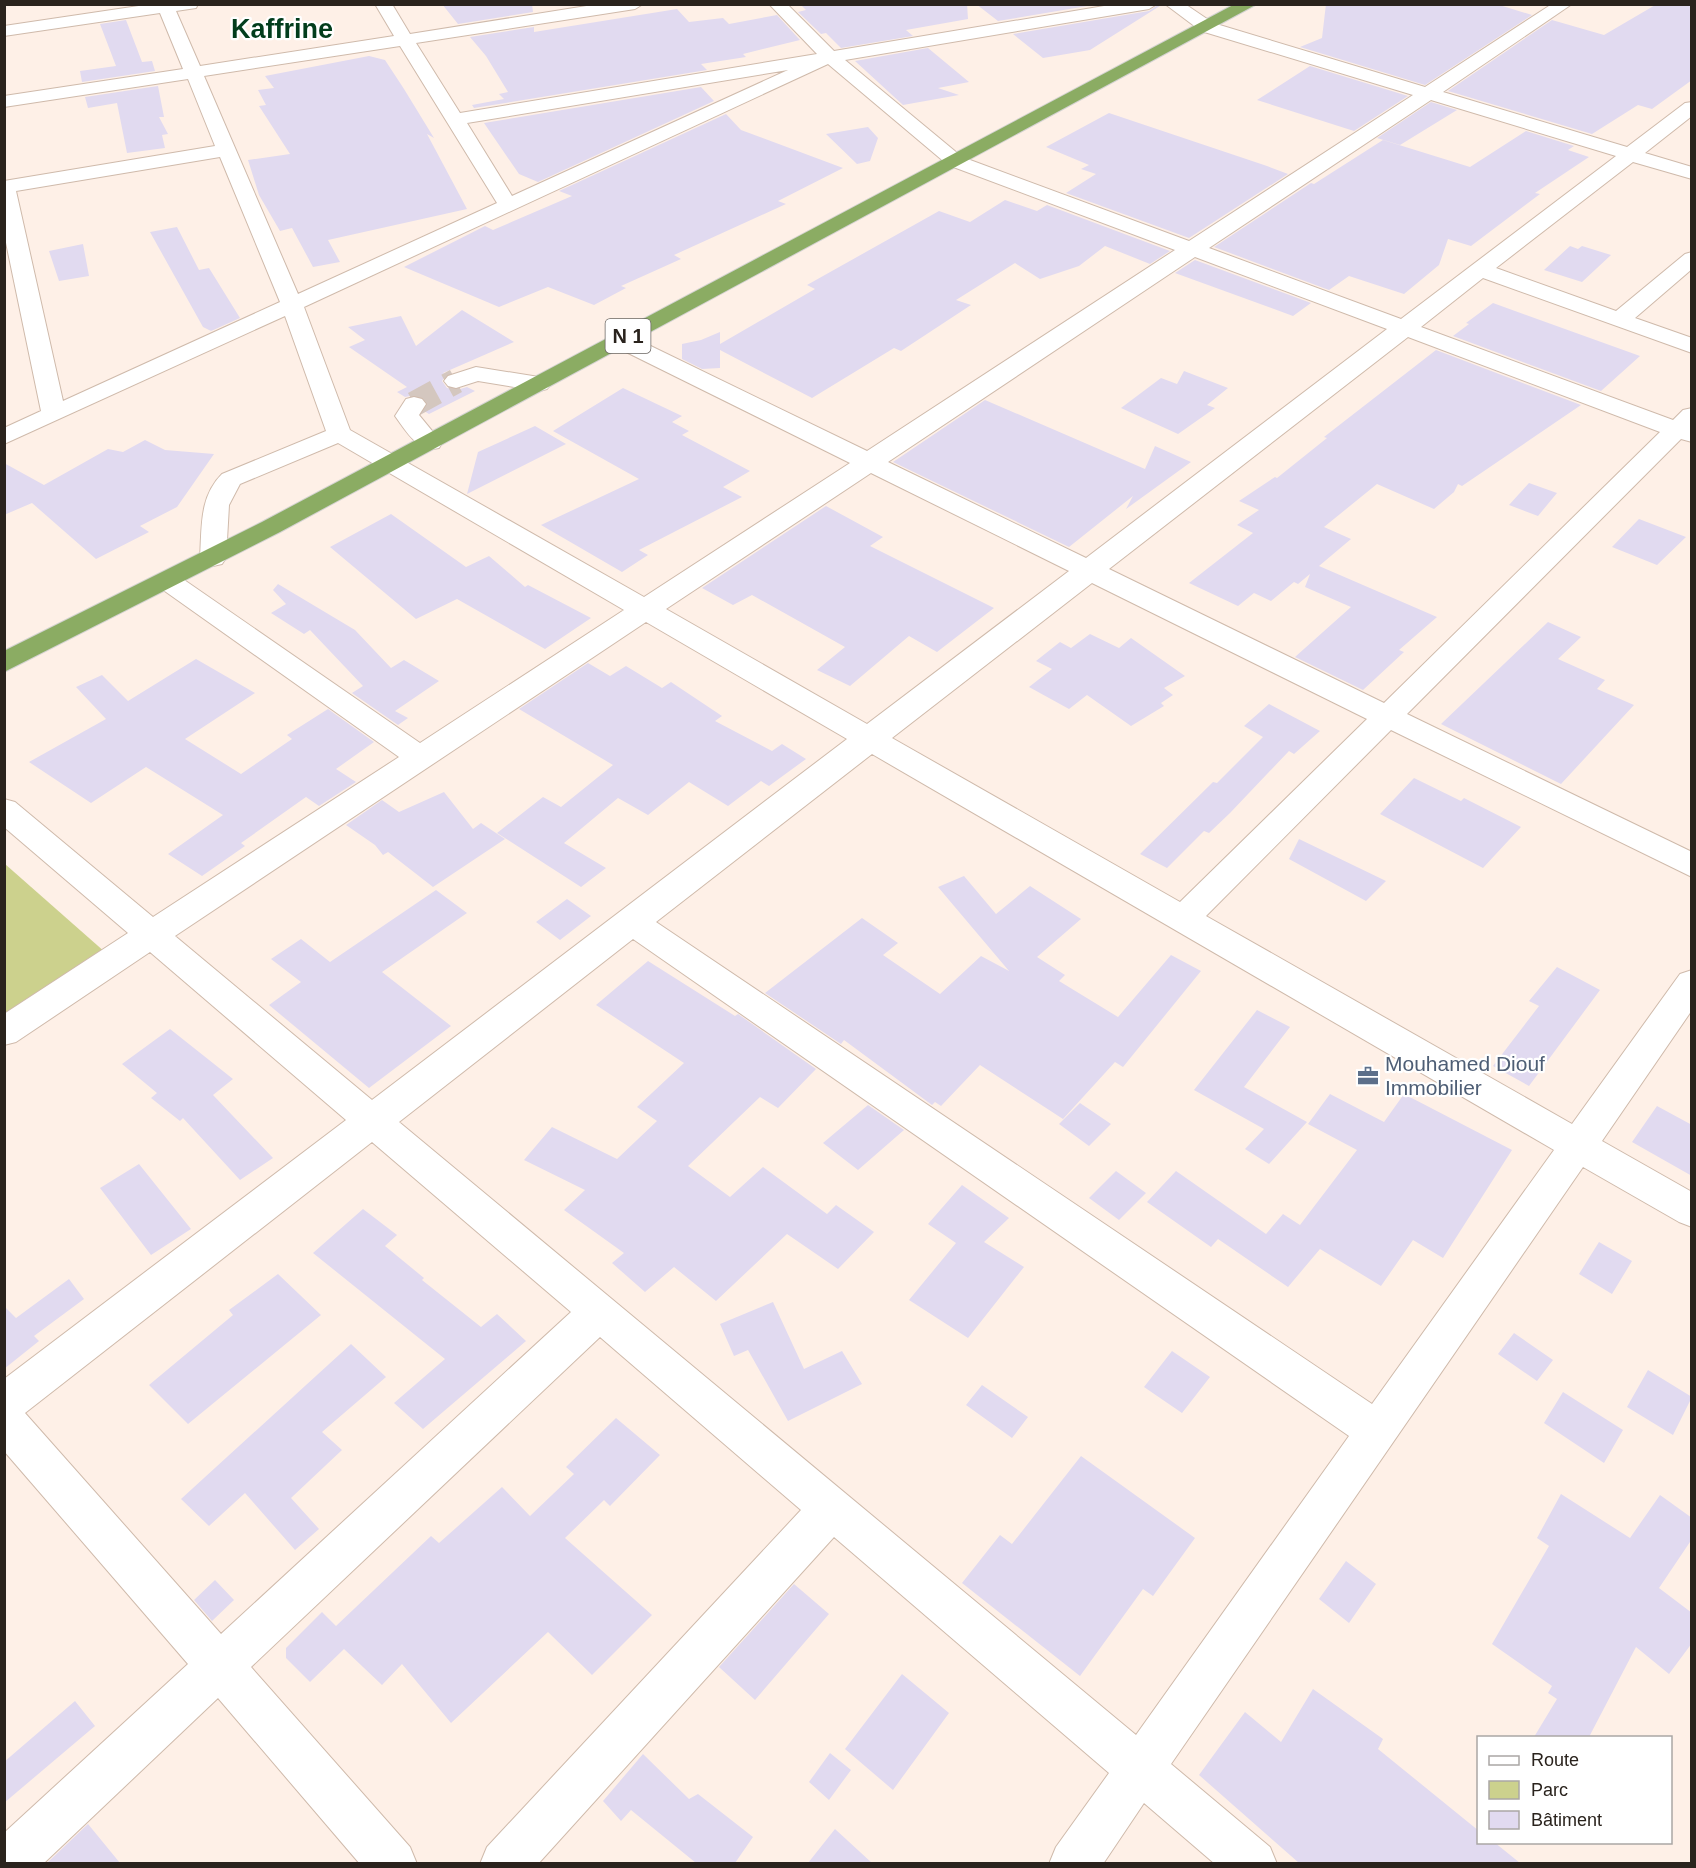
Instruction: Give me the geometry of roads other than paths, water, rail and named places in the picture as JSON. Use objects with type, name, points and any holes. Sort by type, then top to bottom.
[{"type":"highway","name":"N 1","points":[[4,663],[213,558],[392,464],[1249,4]]},
{"type":"street","points":[[4,32],[190,4]]},
{"type":"street","points":[[383,4],[508,205]]},
{"type":"street","points":[[4,102],[405,40],[581,8],[635,4]]},
{"type":"street","points":[[777,4],[830,57],[956,161],[1405,328],[1687,426],[1387,717],[1184,919]]},
{"type":"street","points":[[454,120],[1149,4]]},
{"type":"street","points":[[1173,4],[1206,27],[1692,173]]},
{"type":"street","points":[[4,1032],[1564,4]]},
{"type":"street","points":[[166,6],[292,305],[339,434],[1692,1211]]},
{"type":"street","points":[[4,436],[830,57]]},
{"type":"street","points":[[4,1404],[1692,107]]},
{"type":"street","points":[[54,414],[5,187],[225,150]]},
{"type":"street","points":[[1619,320],[1692,258]]},
{"type":"street","points":[[1480,270],[1692,346]]},
{"type":"street","points":[[620,340],[1692,866]]},
{"type":"street","points":[[456,381],[476,374],[539,384]]},
{"type":"street","points":[[414,404],[406,416],[430,443]]},
{"type":"street","points":[[213,558],[218,496],[222,486],[231,479],[339,434]]},
{"type":"street","points":[[168,581],[421,758]]},
{"type":"street","points":[[4,810],[1253,1863]]},
{"type":"street","points":[[632,922],[1376,1431]]},
{"type":"street","points":[[1073,1863],[1692,983]]},
{"type":"street","points":[[7,1863],[599,1312]]},
{"type":"street","points":[[4,1420],[393,1863]]},
{"type":"street","points":[[504,1863],[831,1508]]},
{"type":"tunnel","points":[[414,404],[456,381]]},
{"type":"place","name":"Mouhamed Diouf Immobilier","points":[[1368,1076]]},
{"type":"district","name":"Kaffrine","points":[[282,29]]}]
